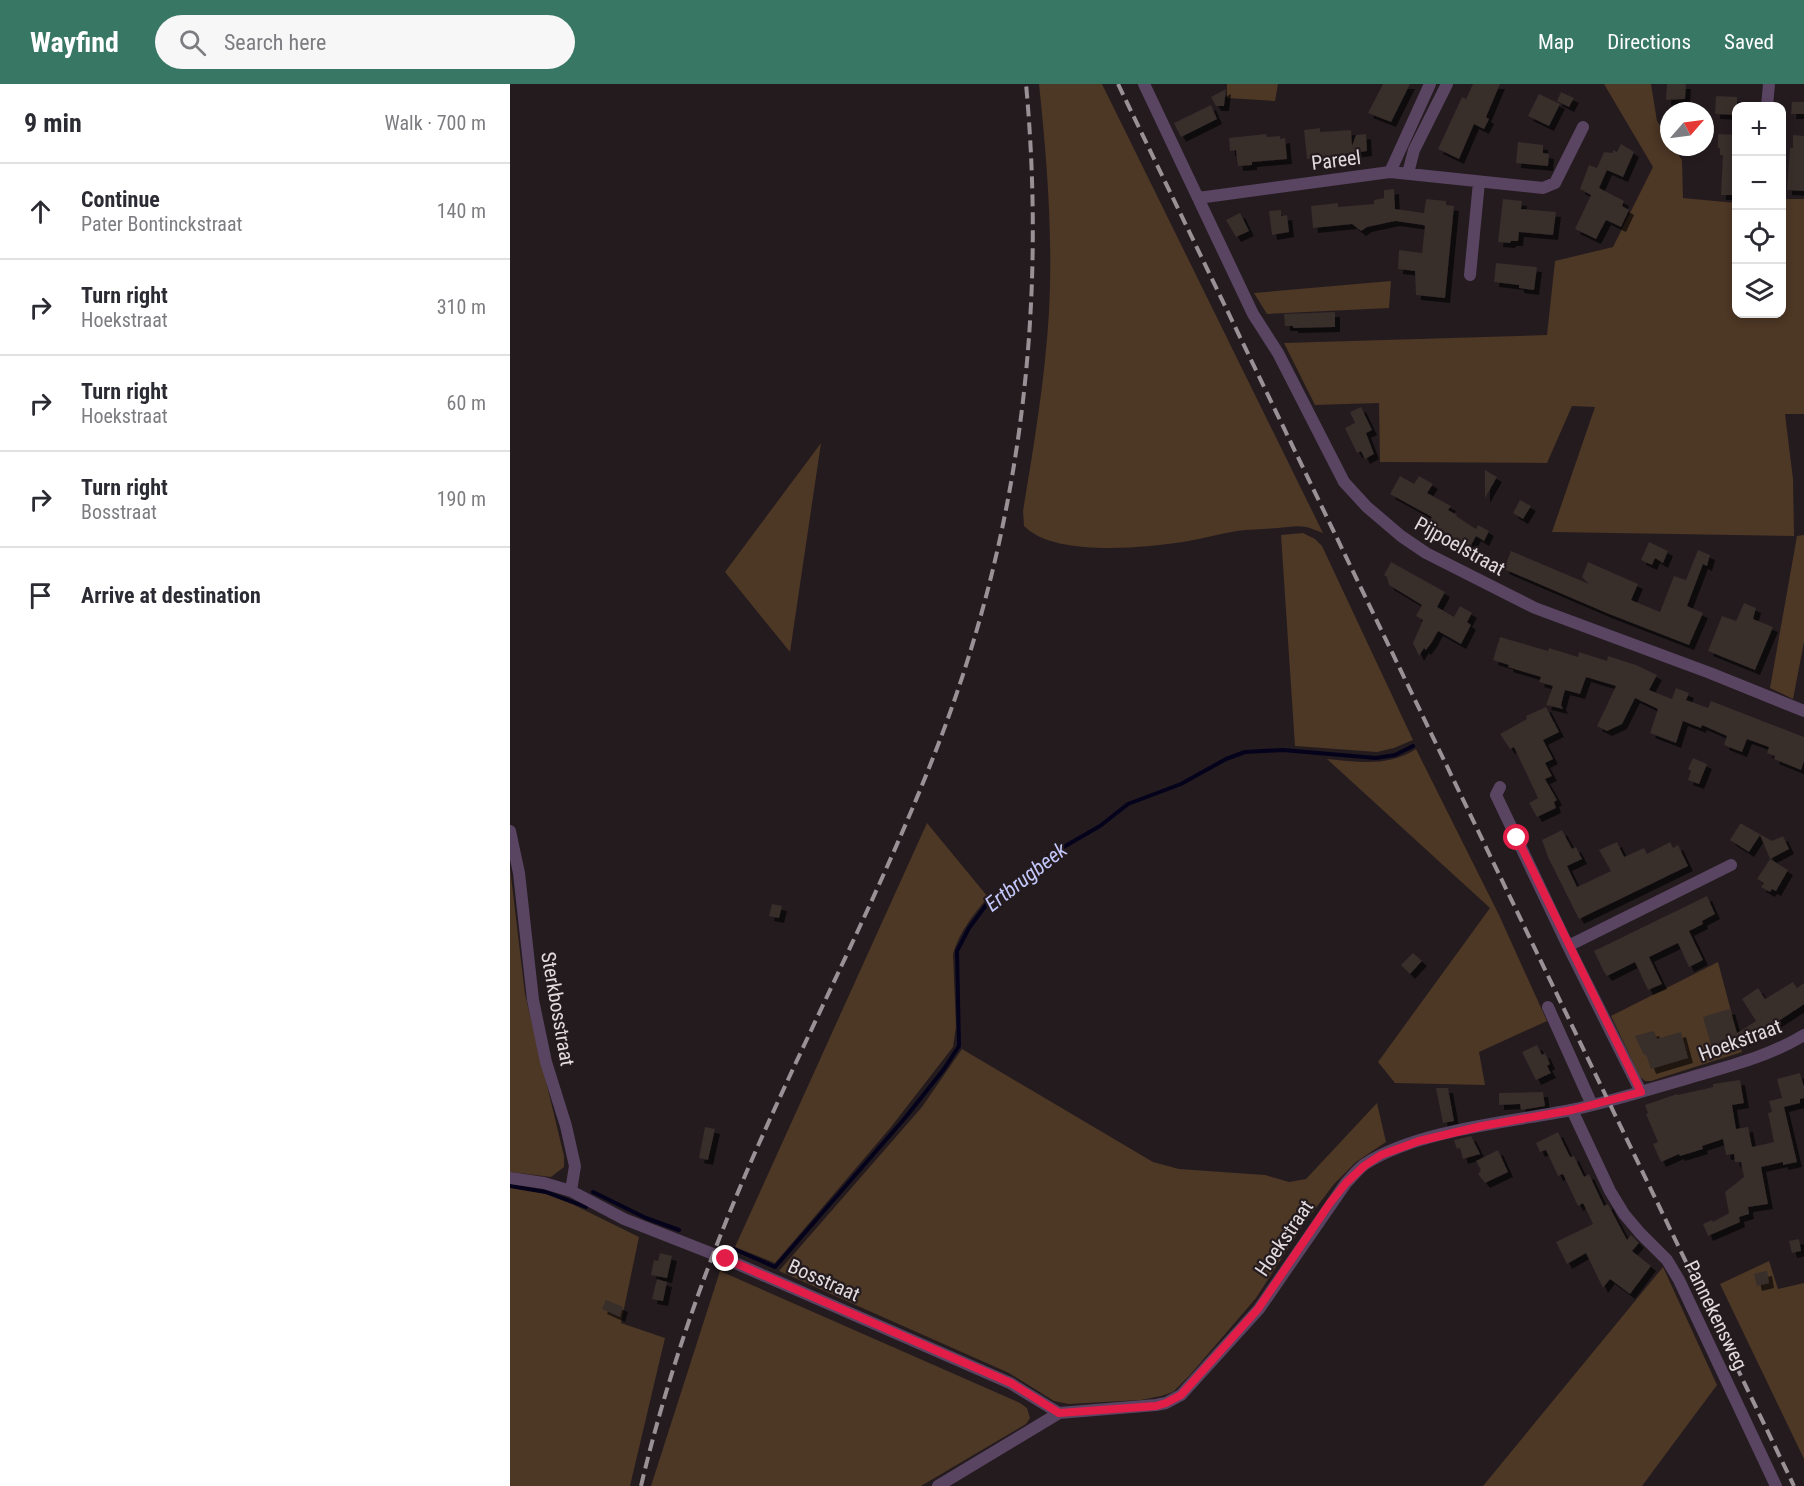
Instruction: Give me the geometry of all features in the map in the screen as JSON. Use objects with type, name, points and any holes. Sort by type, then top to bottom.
[{"type":"street","name":"Pijpoelstraat","points":[[1144,84],[1253,314],[1283,362],[1344,482],[1366,507],[1426,554],[1535,608],[1710,673],[1804,711]]},
{"type":"street","points":[[1390,172],[1430,84]]},
{"type":"street","points":[[1408,173],[1414,150],[1447,84]]},
{"type":"street","points":[[1767,102],[1768,84]]},
{"type":"street","name":"Pareel","points":[[1198,198],[1390,172],[1543,188],[1555,183],[1583,127]]},
{"type":"street","points":[[1470,274],[1479,182]]},
{"type":"street","points":[[1500,786],[1496,795],[1641,1092]]},
{"type":"street","name":"Sterkbosstraat","points":[[510,831],[519,873],[533,1000],[546,1062],[566,1126],[575,1166],[571,1191]]},
{"type":"street","points":[[1568,946],[1731,865]]},
{"type":"street","points":[[1548,1007],[1592,1105]]},
{"type":"street","name":"Hoekstraat","points":[[1059,1413],[1156,1406],[1181,1395],[1258,1309],[1346,1183],[1364,1166],[1381,1155],[1419,1141],[1482,1126],[1572,1110],[1641,1092],[1771,1053],[1804,1035]]},
{"type":"street","name":"Pannekensweg","points":[[1572,1110],[1610,1191],[1624,1214],[1668,1260],[1679,1280],[1776,1486]]},
{"type":"street","name":"Bosstraat","points":[[510,1178],[571,1191],[624,1219],[726,1259],[1011,1383],[1059,1413]]},
{"type":"street","points":[[938,1486],[1059,1413]]},
{"type":"shaded area","points":[[1039,84],[1102,84],[1323,533],[1306,527],[1292,526],[1237,531],[1166,544],[1100,548],[1056,542],[1038,536],[1024,526],[1023,511],[1045,362],[1050,284],[1048,198]]},
{"type":"shaded area","points":[[1227,84],[1278,84],[1275,101],[1227,98]]},
{"type":"shaded area","points":[[1604,84],[1651,84],[1657,121],[1660,126],[1660,156],[1679,156],[1682,160],[1683,198],[1732,203],[1732,318],[1786,318],[1786,199],[1804,199],[1804,414],[1785,414],[1793,479],[1794,536],[1552,532],[1595,407],[1572,406],[1547,463],[1380,462],[1379,403],[1315,405],[1284,343],[1547,335],[1555,261],[1613,247],[1653,167]]},
{"type":"shaded area","points":[[1391,281],[1389,308],[1267,314],[1254,293]]},
{"type":"shaded area","points":[[821,443],[790,652],[725,572]]},
{"type":"shaded area","points":[[1303,533],[1315,539],[1322,546],[1413,740],[1377,752],[1295,746],[1281,535]]},
{"type":"shaded area","points":[[1804,535],[1804,642],[1793,699],[1770,688],[1797,536]]},
{"type":"shaded area","points":[[1416,749],[1499,915],[1547,1021],[1479,1052],[1485,1085],[1395,1083],[1378,1062],[1490,908],[1327,759],[1384,761],[1395,759]]},
{"type":"shaded area","points":[[927,823],[988,897],[963,931],[953,954],[956,1027],[953,1047],[891,1127],[775,1263],[735,1247]]},
{"type":"shaded area","points":[[510,868],[525,994],[564,1156],[564,1167],[551,1177],[510,1172]]},
{"type":"shaded area","points":[[1718,962],[1742,1052],[1645,1081],[1640,1077],[1611,1016]]},
{"type":"shaded area","points":[[962,1049],[1153,1162],[1179,1169],[1265,1175],[1289,1182],[1306,1179],[1377,1103],[1386,1142],[1356,1162],[1334,1184],[1303,1225],[1256,1298],[1173,1392],[1141,1400],[1069,1404],[1054,1401],[1009,1373],[779,1271],[922,1107]]},
{"type":"shaded area","points":[[510,1186],[543,1193],[572,1204],[639,1237],[621,1323],[665,1338],[630,1486],[510,1486]]},
{"type":"shaded area","points":[[1769,1261],[1778,1289],[1804,1283],[1804,1459],[1720,1284]]},
{"type":"shaded area","points":[[1663,1267],[1717,1385],[1642,1486],[1483,1486]]},
{"type":"shaded area","points":[[720,1271],[1020,1403],[1027,1408],[1030,1418],[1026,1424],[921,1486],[651,1486]]},
{"type":"building","points":[[1383,84],[1410,84],[1391,122],[1368,113]]},
{"type":"building","points":[[1473,84],[1500,84],[1486,117],[1489,119],[1484,129],[1474,124],[1459,159],[1438,149],[1462,97],[1466,99]]},
{"type":"building","points":[[1667,84],[1686,84],[1685,99],[1666,100]]},
{"type":"building","points":[[1226,89],[1224,106],[1216,106],[1211,97]]},
{"type":"building","points":[[1561,92],[1574,98],[1569,107],[1557,101]]},
{"type":"building","points":[[1539,94],[1560,104],[1549,126],[1528,116]]},
{"type":"building","points":[[1716,96],[1737,97],[1737,102],[1732,102],[1732,115],[1715,114]]},
{"type":"building","points":[[1792,102],[1804,102],[1804,114],[1791,114]]},
{"type":"building","points":[[1211,105],[1217,119],[1181,137],[1174,123]]},
{"type":"building","points":[[1320,128],[1320,132],[1351,130],[1352,146],[1356,135],[1366,134],[1367,151],[1307,159],[1304,130]]},
{"type":"building","points":[[1266,134],[1267,137],[1285,138],[1287,159],[1252,162],[1252,165],[1238,166],[1236,150],[1230,151],[1229,138]]},
{"type":"building","points":[[1718,134],[1732,135],[1732,195],[1721,195],[1723,155],[1720,155],[1720,148],[1718,148]]},
{"type":"building","points":[[1793,135],[1804,136],[1804,191],[1787,190]]},
{"type":"building","points":[[1518,142],[1543,145],[1543,153],[1549,154],[1548,166],[1516,163]]},
{"type":"building","points":[[1621,144],[1634,152],[1623,177],[1607,170],[1599,188],[1624,201],[1622,206],[1629,210],[1621,227],[1606,220],[1596,239],[1575,229],[1591,195],[1580,189],[1589,165],[1597,168],[1604,152],[1613,153],[1613,150],[1617,152]]},
{"type":"building","points":[[1394,189],[1395,209],[1424,213],[1426,199],[1446,201],[1446,205],[1454,206],[1445,298],[1416,295],[1415,271],[1398,269],[1399,250],[1422,253],[1425,226],[1395,221],[1367,227],[1361,231],[1352,224],[1313,228],[1311,206],[1338,203],[1338,207],[1374,204],[1374,200],[1384,198],[1384,190]]},
{"type":"building","points":[[1503,199],[1522,201],[1521,209],[1556,212],[1553,235],[1519,232],[1518,241],[1498,242]]},
{"type":"building","points":[[1281,210],[1281,216],[1287,215],[1289,232],[1272,235],[1269,211]]},
{"type":"building","points":[[1240,213],[1249,231],[1236,237],[1226,220]]},
{"type":"building","points":[[1496,263],[1537,267],[1534,290],[1519,288],[1519,285],[1494,282]]},
{"type":"building","points":[[1335,312],[1335,327],[1293,328],[1293,326],[1285,326],[1284,314]]},
{"type":"building","points":[[1361,407],[1372,430],[1366,433],[1374,454],[1365,459],[1361,451],[1357,453],[1345,428],[1355,423],[1350,412]]},
{"type":"building","points":[[1485,470],[1497,477],[1485,498]]},
{"type":"building","points":[[1400,476],[1414,484],[1419,476],[1433,484],[1427,493],[1451,506],[1448,510],[1476,529],[1478,525],[1489,531],[1484,541],[1476,536],[1470,547],[1428,524],[1432,517],[1390,494]]},
{"type":"building","points":[[1520,500],[1531,506],[1523,519],[1513,513]]},
{"type":"building","points":[[1649,542],[1668,551],[1663,563],[1655,558],[1652,565],[1641,560]]},
{"type":"building","points":[[1698,550],[1710,555],[1707,566],[1703,564],[1687,606],[1703,613],[1689,645],[1504,569],[1511,551],[1589,584],[1582,577],[1588,562],[1638,584],[1631,600],[1660,612],[1674,576],[1686,580]]},
{"type":"building","points":[[1391,562],[1445,592],[1437,607],[1454,617],[1460,606],[1472,613],[1467,622],[1471,625],[1461,644],[1438,631],[1426,650],[1424,648],[1419,656],[1413,643],[1423,620],[1416,616],[1422,605],[1389,585],[1384,575]]},
{"type":"building","points":[[1744,603],[1756,608],[1753,619],[1773,627],[1755,670],[1708,651],[1722,616],[1736,621]]},
{"type":"building","points":[[1500,637],[1548,651],[1549,648],[1578,657],[1579,652],[1607,661],[1608,656],[1636,665],[1657,675],[1649,690],[1672,699],[1676,688],[1689,693],[1686,700],[1708,708],[1711,701],[1804,737],[1804,761],[1801,770],[1774,759],[1775,756],[1767,753],[1769,747],[1747,739],[1742,752],[1724,745],[1727,736],[1702,725],[1701,728],[1683,721],[1676,743],[1650,733],[1658,709],[1635,698],[1622,724],[1607,731],[1597,726],[1616,686],[1586,677],[1580,694],[1565,690],[1561,705],[1563,709],[1546,705],[1553,686],[1539,682],[1541,677],[1493,660]]},
{"type":"building","points":[[1546,707],[1559,732],[1543,740],[1553,759],[1545,763],[1552,776],[1545,779],[1557,800],[1554,802],[1556,808],[1537,817],[1529,803],[1538,798],[1514,747],[1510,749],[1500,734],[1527,719],[1526,716]]},
{"type":"building","points":[[1693,758],[1707,764],[1699,784],[1688,780],[1691,771],[1688,769]]},
{"type":"building","points":[[1740,824],[1772,841],[1783,836],[1789,849],[1770,859],[1760,835],[1749,852],[1730,840]]},
{"type":"building","points":[[1562,830],[1572,849],[1576,847],[1582,859],[1567,866],[1577,887],[1611,871],[1599,850],[1617,842],[1624,857],[1644,848],[1647,854],[1670,842],[1673,848],[1678,845],[1688,866],[1579,919],[1542,840]]},
{"type":"building","points":[[1770,859],[1788,870],[1776,891],[1772,889],[1770,892],[1761,887],[1764,883],[1757,879]]},
{"type":"building","points":[[1707,896],[1715,914],[1702,921],[1703,924],[1689,931],[1703,960],[1689,967],[1678,943],[1649,957],[1662,984],[1648,990],[1635,962],[1607,976],[1594,951]]},
{"type":"building","points":[[772,904],[782,906],[779,918],[769,916]]},
{"type":"building","points":[[1413,953],[1422,961],[1410,974],[1401,965]]},
{"type":"building","points":[[1793,982],[1797,988],[1804,983],[1804,1004],[1751,1039],[1713,1051],[1703,1017],[1730,1009],[1737,1033],[1756,1021],[1742,999],[1758,988],[1765,999]]},
{"type":"building","points":[[1654,1031],[1657,1039],[1681,1032],[1688,1058],[1651,1069],[1646,1054],[1644,1055],[1635,1036]]},
{"type":"building","points":[[1537,1045],[1542,1055],[1545,1053],[1550,1064],[1547,1066],[1551,1073],[1536,1080],[1522,1052]]},
{"type":"building","points":[[1800,1073],[1804,1098],[1800,1099],[1800,1103],[1784,1107],[1797,1162],[1783,1165],[1783,1162],[1761,1167],[1768,1204],[1748,1207],[1749,1214],[1739,1217],[1740,1222],[1708,1236],[1703,1224],[1712,1220],[1713,1222],[1729,1213],[1725,1192],[1744,1177],[1741,1162],[1735,1162],[1734,1154],[1726,1155],[1723,1139],[1702,1146],[1703,1149],[1680,1156],[1679,1154],[1661,1162],[1653,1144],[1658,1142],[1646,1114],[1648,1113],[1645,1105],[1677,1094],[1713,1087],[1713,1084],[1740,1080],[1744,1103],[1732,1105],[1736,1129],[1748,1127],[1752,1147],[1774,1142],[1768,1113],[1772,1112],[1769,1101],[1782,1098],[1777,1079]]},
{"type":"building","points":[[1436,1088],[1448,1088],[1454,1121],[1443,1123]]},
{"type":"building","points":[[1543,1092],[1545,1106],[1521,1110],[1520,1104],[1499,1105],[1499,1093]]},
{"type":"building","points":[[705,1127],[715,1129],[708,1160],[699,1158]]},
{"type":"building","points":[[1558,1132],[1570,1157],[1574,1156],[1584,1177],[1589,1174],[1604,1206],[1608,1204],[1627,1240],[1631,1235],[1639,1243],[1632,1251],[1651,1266],[1630,1294],[1610,1279],[1603,1288],[1586,1253],[1567,1264],[1556,1242],[1593,1224],[1583,1203],[1578,1206],[1563,1174],[1558,1176],[1546,1150],[1540,1152],[1536,1143]]},
{"type":"building","points":[[1471,1136],[1480,1154],[1463,1159],[1460,1148],[1457,1149],[1454,1140]]},
{"type":"building","points":[[1498,1150],[1508,1172],[1485,1183],[1478,1174],[1481,1170],[1476,1161]]},
{"type":"building","points":[[1799,1239],[1801,1251],[1792,1253],[1789,1241]]},
{"type":"building","points":[[660,1253],[672,1256],[667,1278],[651,1275],[654,1260],[658,1261]]},
{"type":"building","points":[[1767,1271],[1769,1283],[1757,1286],[1754,1274]]},
{"type":"building","points":[[657,1279],[667,1282],[663,1301],[652,1299]]},
{"type":"building","points":[[606,1300],[623,1307],[620,1317],[602,1309]]},
{"type":"waterway","name":"Ertbrugbeek","points":[[734,1249],[775,1267],[905,1118],[944,1069],[959,1046],[957,951],[969,928],[989,901],[1028,875],[1048,856],[1100,826],[1128,804],[1181,784],[1226,759],[1245,752],[1283,750],[1376,758],[1395,755],[1413,746]]},
{"type":"waterway","name":"Ertbrugbeek","points":[[510,1186],[546,1192],[586,1207]]},
{"type":"waterway","points":[[593,1192],[646,1218],[679,1230]]},
{"type":"railway","points":[[641,1486],[675,1363],[718,1243],[773,1112],[917,798],[966,665],[989,584],[1007,502],[1021,420],[1029,337],[1033,253],[1032,169],[1026,84]]},
{"type":"railway","points":[[1118,84],[1794,1486]]},
{"type":"route","points":[[726,1259],[1011,1383],[1059,1413],[1130,1409],[1166,1403],[1181,1395],[1258,1309],[1330,1203],[1364,1166],[1381,1155],[1419,1141],[1482,1126],[1572,1110],[1641,1092],[1517,838]]}]
